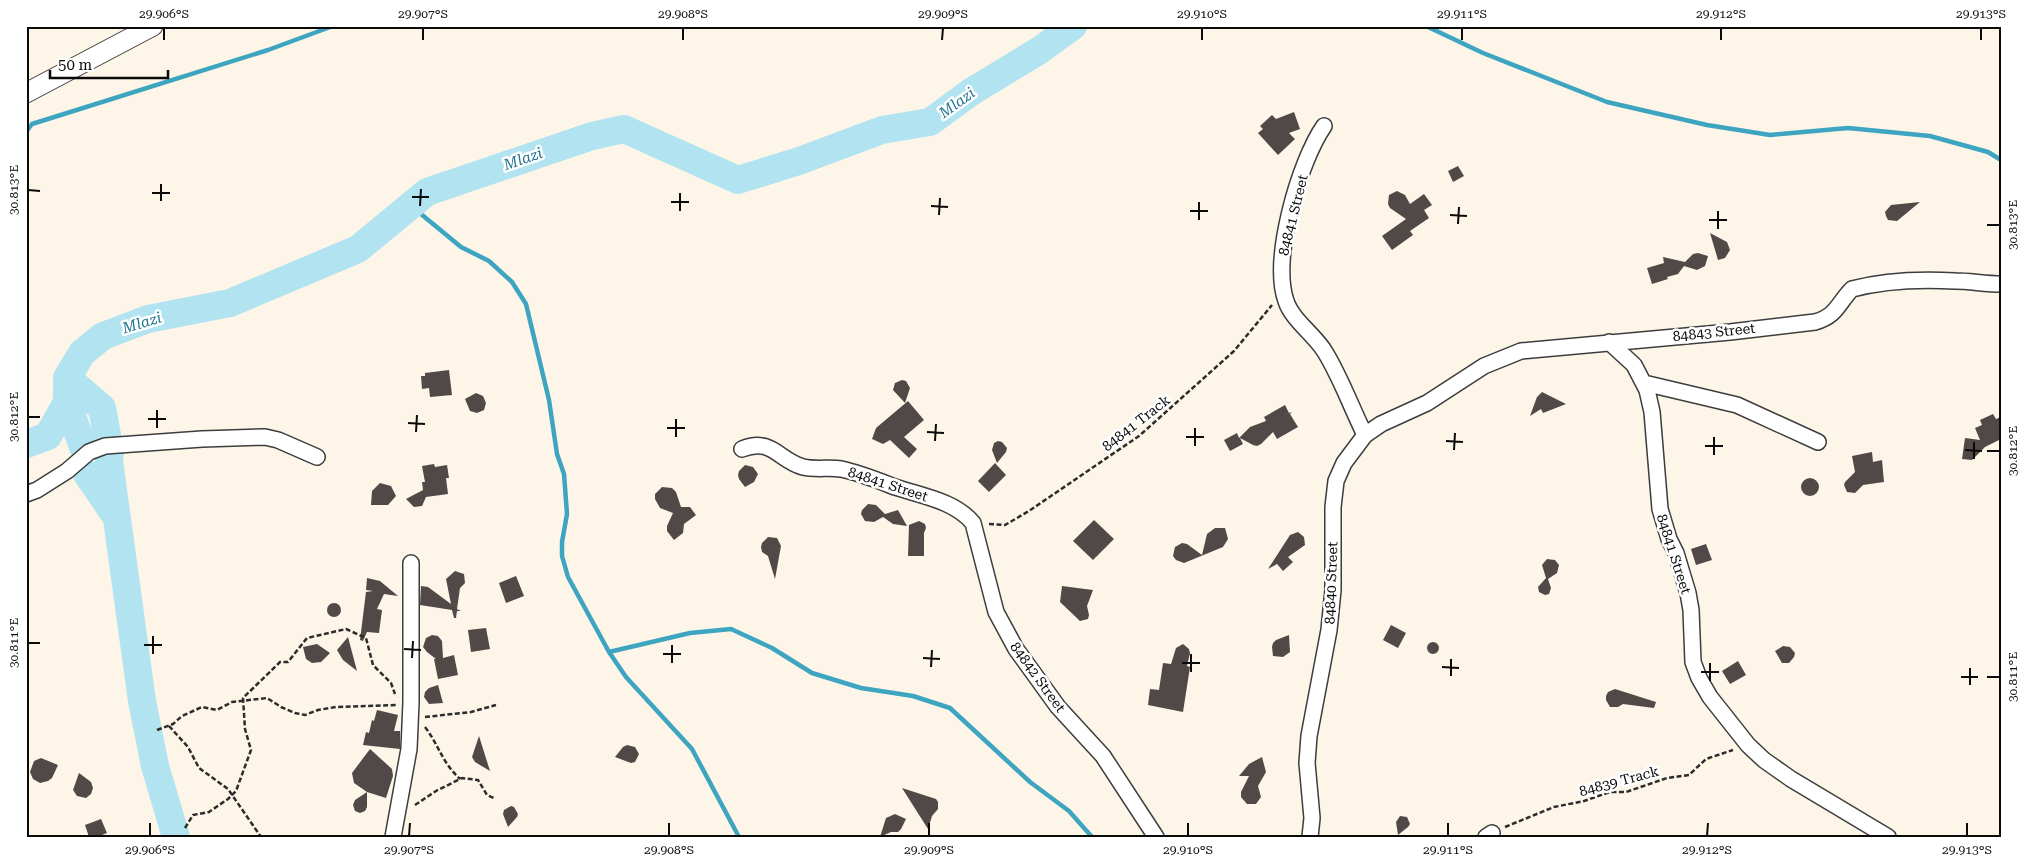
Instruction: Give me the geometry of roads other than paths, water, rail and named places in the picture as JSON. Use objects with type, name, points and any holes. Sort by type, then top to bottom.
[{"type":"street","points":[[26,94],[153,26]]},
{"type":"street","name":"84841 Street","points":[[1324,126],[1316,138],[1299,180],[1284,243],[1282,261],[1284,293],[1291,312],[1310,332],[1325,352],[1365,434]]},
{"type":"street","name":"84843 Street","points":[[1427,404],[1484,366],[1521,351],[1730,332],[1815,322],[1834,313],[1852,290],[1898,280],[2001,284]]},
{"type":"street","name":"84841 Street","points":[[1609,342],[1634,365],[1647,390],[1652,412],[1660,509],[1688,593],[1691,610],[1693,662],[1710,697],[1748,745],[1764,760],[1791,779],[1888,837]]},
{"type":"street","points":[[1644,383],[1737,405],[1818,442]]},
{"type":"street","name":"84840 Street","points":[[1314,834],[1307,754],[1329,630],[1333,590],[1333,507],[1336,481],[1344,463],[1365,434],[1381,424],[1427,404]]},
{"type":"street","points":[[26,494],[67,471],[89,452],[105,446],[202,439],[265,437],[278,440],[318,457]]},
{"type":"street","name":"84841 Street","points":[[742,449],[760,444],[768,446],[802,467],[816,470],[839,468],[871,477],[954,507],[966,514],[973,523]]},
{"type":"street","name":"84842 Street","points":[[973,523],[996,612],[1016,649],[1058,707],[1103,756],[1156,837]]},
{"type":"street","points":[[393,837],[409,748],[412,708],[411,563]]},
{"type":"waterway","points":[[26,132],[32,124],[268,50],[333,26]]},
{"type":"waterway","name":"Mlazi","points":[[26,444],[48,436],[67,402],[67,378],[82,353],[103,336],[148,319],[230,303],[358,249],[427,192],[592,136],[624,129],[738,180],[799,161],[882,130],[930,122],[971,92],[1040,50],[1073,26]]},
{"type":"waterway","points":[[1426,26],[1483,53],[1607,102],[1707,125],[1770,135],[1848,128],[1930,136],[1988,152],[2001,160]]},
{"type":"waterway","points":[[410,205],[461,247],[489,261],[512,282],[526,304],[549,400],[557,454],[564,474],[567,514],[562,542],[562,556],[568,577],[609,652],[626,677],[692,749],[739,837]]},
{"type":"waterway","points":[[67,378],[102,408],[108,440]]},
{"type":"waterway","points":[[67,402],[83,447]]},
{"type":"waterway","points":[[110,453],[109,461],[142,701],[155,766],[176,837]]},
{"type":"waterway","points":[[87,474],[113,512]]},
{"type":"waterway","points":[[609,652],[690,633],[731,629],[772,648],[812,673],[861,688],[913,696],[950,708],[1030,782],[1069,811],[1092,837]]}]
